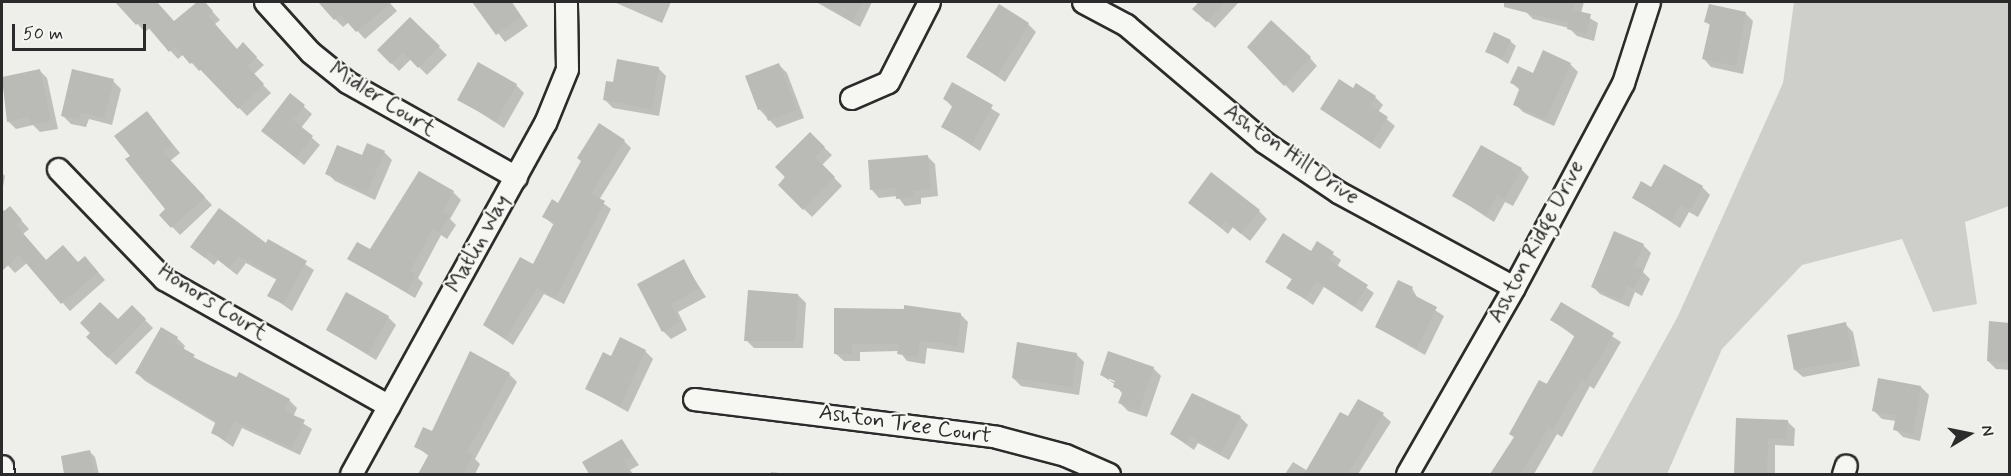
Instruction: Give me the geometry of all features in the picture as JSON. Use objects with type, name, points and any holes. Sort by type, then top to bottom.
[{"type":"street","name":"Midler Court","points":[[264,2],[310,52],[347,82],[516,177]]},
{"type":"street","name":"Matlin Way","points":[[351,474],[545,123],[567,69],[566,2]]},
{"type":"street","points":[[851,98],[888,82],[929,2]]},
{"type":"street","name":"Ashton Hill Drive","points":[[1083,2],[1126,25],[1264,142],[1338,192],[1514,287]]},
{"type":"street","name":"Ashton Ridge Drive","points":[[1407,474],[1514,287],[1623,83],[1649,2]]},
{"type":"street","name":"Honors Court","points":[[58,169],[164,279],[389,406]]},
{"type":"street","name":"Ashton Tree Court","points":[[694,399],[997,437],[1065,455],[1109,474]]},
{"type":"street","points":[[2,466],[3,474]]},
{"type":"shaded area","points":[[1794,2],[2009,2],[2009,206],[1965,222],[1977,304],[1933,312],[1902,239],[1802,265],[1722,349],[1667,474],[1591,474],[1678,316],[1783,83]]},
{"type":"building","points":[[115,2],[157,2],[174,21],[197,2],[205,2],[213,11],[208,16],[237,49],[243,42],[257,57],[247,66],[264,84],[238,109],[193,62],[190,64],[175,46],[169,52],[142,20],[136,25]]},
{"type":"building","points":[[318,2],[392,2],[356,32],[341,15],[334,20]]},
{"type":"building","points":[[472,2],[510,2],[521,17],[496,35]]},
{"type":"building","points":[[819,2],[863,2],[852,21]]},
{"type":"building","points":[[1199,2],[1225,2],[1207,22],[1192,9]]},
{"type":"building","points":[[1504,2],[1575,2],[1573,10],[1591,14],[1586,34],[1567,29],[1569,23],[1504,7]]},
{"type":"building","points":[[999,4],[1029,23],[997,76],[966,57]]},
{"type":"building","points":[[1709,4],[1746,12],[1736,66],[1702,59],[1710,24],[1704,22]]},
{"type":"building","points":[[410,17],[440,46],[418,68],[403,52],[391,64],[377,50]]},
{"type":"building","points":[[1271,20],[1311,57],[1284,86],[1247,47]]},
{"type":"building","points":[[1494,32],[1511,40],[1502,59],[1485,52]]},
{"type":"building","points":[[1543,50],[1571,63],[1546,119],[1513,105],[1520,87],[1510,83],[1518,66],[1533,73]]},
{"type":"building","points":[[617,59],[659,67],[652,109],[603,100],[606,81],[613,82]]},
{"type":"building","points":[[478,62],[517,84],[496,121],[457,100]]},
{"type":"building","points":[[779,63],[797,110],[768,121],[763,108],[758,110],[745,76]]},
{"type":"building","points":[[40,69],[51,121],[31,125],[29,117],[7,122],[2,77]]},
{"type":"building","points":[[72,69],[114,79],[104,118],[81,112],[79,120],[61,116]]},
{"type":"building","points":[[1339,79],[1353,88],[1356,83],[1376,96],[1370,105],[1388,117],[1372,143],[1320,109]]},
{"type":"building","points":[[952,82],[993,105],[972,144],[941,127],[953,105],[943,99]]},
{"type":"building","points":[[290,93],[305,105],[293,120],[313,136],[296,158],[261,131]]},
{"type":"building","points":[[147,111],[173,145],[163,152],[205,197],[171,228],[159,215],[165,209],[125,159],[130,156],[114,136]]},
{"type":"building","points":[[599,123],[625,140],[591,194],[605,201],[556,298],[537,288],[505,339],[483,325],[520,257],[533,264],[554,223],[542,217],[552,199],[558,203],[581,161],[577,158]]},
{"type":"building","points":[[810,132],[825,147],[815,157],[835,177],[803,210],[778,185],[785,177],[775,167]]},
{"type":"building","points":[[367,143],[385,151],[367,193],[325,174],[337,145],[362,155]]},
{"type":"building","points":[[1481,145],[1522,168],[1505,199],[1497,195],[1486,215],[1452,196]]},
{"type":"building","points":[[928,155],[931,189],[913,191],[914,197],[896,199],[895,188],[870,190],[868,160]]},
{"type":"building","points":[[1664,164],[1703,186],[1690,210],[1680,205],[1672,221],[1632,198],[1641,181],[1651,187]]},
{"type":"building","points":[[419,171],[454,191],[442,212],[449,216],[439,232],[433,228],[410,271],[416,274],[407,292],[347,259],[357,242],[370,249]]},
{"type":"building","points":[[1211,172],[1260,210],[1241,234],[1225,221],[1220,227],[1188,203]]},
{"type":"building","points":[[10,206],[22,220],[16,225],[46,260],[63,245],[78,262],[85,256],[98,272],[61,304],[19,255],[2,271],[2,208],[4,211]]},
{"type":"building","points":[[219,208],[266,243],[268,239],[307,261],[283,304],[267,296],[277,278],[238,256],[229,268],[209,253],[205,258],[190,247]]},
{"type":"building","points":[[1614,231],[1644,244],[1634,266],[1643,270],[1634,289],[1627,286],[1621,300],[1591,287]]},
{"type":"building","points":[[1283,233],[1311,251],[1317,241],[1334,252],[1329,260],[1368,285],[1354,306],[1316,281],[1305,299],[1286,288],[1292,279],[1265,262]]},
{"type":"building","points":[[684,259],[699,288],[671,304],[680,322],[662,332],[637,284]]},
{"type":"building","points":[[1398,280],[1413,287],[1410,293],[1437,307],[1417,348],[1375,327]]},
{"type":"building","points":[[748,290],[798,294],[795,341],[744,341]]},
{"type":"building","points":[[346,292],[389,316],[368,354],[326,330]]},
{"type":"building","points":[[100,302],[118,319],[132,305],[146,319],[108,358],[86,337],[90,333],[80,323]]},
{"type":"building","points":[[1561,302],[1614,333],[1586,382],[1581,379],[1553,430],[1549,427],[1521,474],[1490,474],[1514,437],[1509,434],[1539,380],[1547,384],[1575,335],[1550,320]]},
{"type":"building","points":[[904,305],[961,313],[957,346],[920,340],[917,357],[897,354],[899,344],[852,344],[852,354],[834,354],[834,308],[904,309]]},
{"type":"building","points":[[1989,321],[2010,323],[2010,363],[1987,361]]},
{"type":"building","points":[[1846,322],[1853,359],[1794,370],[1787,335]]},
{"type":"building","points":[[161,327],[178,337],[174,343],[195,355],[193,357],[236,378],[239,372],[290,399],[284,411],[305,420],[292,448],[234,421],[225,440],[211,433],[216,421],[135,373]]},
{"type":"building","points":[[620,337],[646,350],[620,406],[585,389],[603,352],[611,356]]},
{"type":"building","points":[[1017,342],[1077,353],[1072,387],[1012,378]]},
{"type":"building","points":[[470,351],[510,373],[467,452],[473,455],[464,474],[418,474],[429,454],[414,447],[423,427],[432,431]]},
{"type":"building","points":[[1108,351],[1154,367],[1139,410],[1118,403],[1123,391],[1113,387],[1115,381],[1100,375]]},
{"type":"building","points":[[1878,378],[1921,386],[1913,434],[1893,430],[1896,416],[1872,411]]},
{"type":"building","points":[[1192,393],[1241,416],[1221,453],[1190,436],[1186,443],[1170,434]]},
{"type":"building","points":[[1358,399],[1384,413],[1348,474],[1304,474],[1340,412],[1348,416]]},
{"type":"building","points":[[1736,418],[1788,420],[1787,439],[1768,438],[1767,474],[1734,474]]},
{"type":"building","points":[[622,439],[632,456],[624,461],[631,474],[589,474],[582,462]]},
{"type":"building","points":[[90,450],[95,474],[64,474],[61,456]]}]
